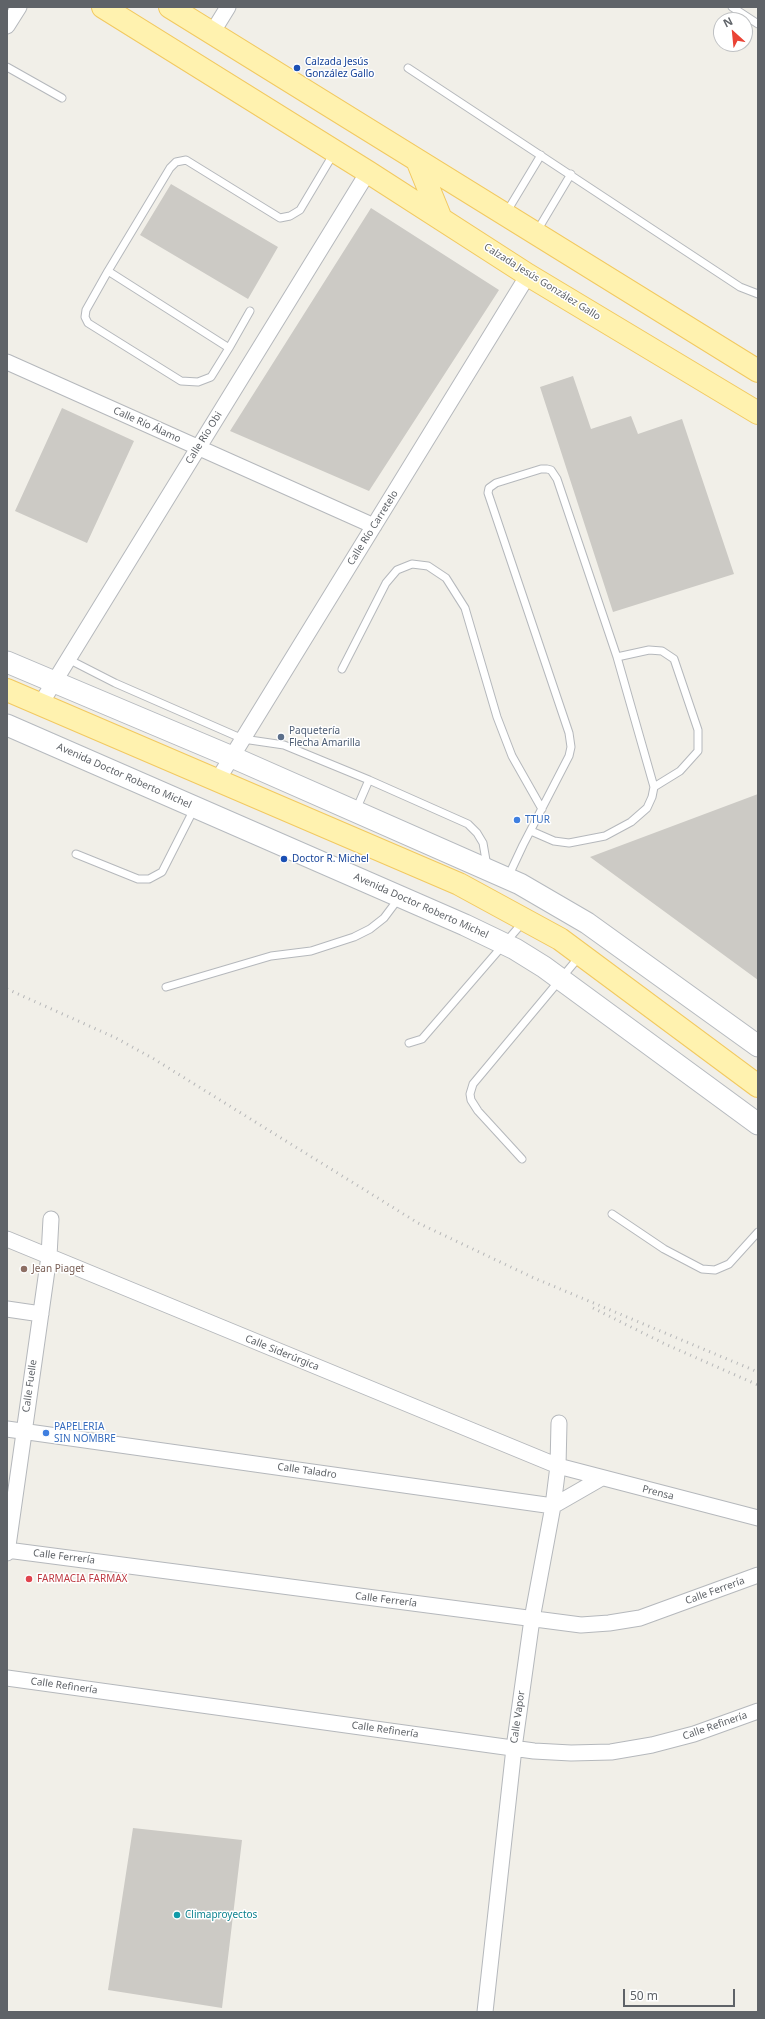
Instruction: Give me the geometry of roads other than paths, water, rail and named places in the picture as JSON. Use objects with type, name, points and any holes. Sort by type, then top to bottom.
[{"type":"main road","name":"Calzada Jesús González Gallo","points":[[103,7],[335,151],[528,275],[758,413]]},
{"type":"main road","points":[[178,9],[212,33],[758,370]]},
{"type":"main road","points":[[417,160],[441,219]]},
{"type":"main road","points":[[7,662],[232,757],[533,891],[587,923],[758,1046]]},
{"type":"main road","points":[[7,690],[459,884],[560,939],[758,1086]]},
{"type":"main road","name":"Avenida Doctor Roberto Michel","points":[[7,724],[400,896],[505,944],[560,980],[758,1124]]},
{"type":"street","points":[[7,26],[19,7]]},
{"type":"street","points":[[212,33],[228,7]]},
{"type":"street","name":"Calle Río Obi","points":[[40,705],[368,172]]},
{"type":"street","name":"Calle Río Carretelo","points":[[217,781],[528,275]]},
{"type":"street","name":"Calle Río Álamo","points":[[7,362],[374,526]]},
{"type":"street","name":"Calle Fuelle","points":[[7,1551],[49,1256],[51,1219]]},
{"type":"street","name":"Calle Siderúrgica","points":[[7,1238],[558,1466]]},
{"type":"street","points":[[7,1309],[41,1314]]},
{"type":"street","name":"Calle Vapor","points":[[485,2012],[514,1748],[532,1619],[553,1506],[558,1466],[559,1423]]},
{"type":"street","name":"Calle Taladro","points":[[7,1429],[553,1506]]},
{"type":"street","name":"Prensa","points":[[558,1466],[758,1518]]},
{"type":"street","points":[[553,1506],[600,1478]]},
{"type":"street","name":"Calle Ferrería","points":[[7,1551],[581,1625],[609,1623],[640,1618],[758,1575]]},
{"type":"street","name":"Calle Refinería","points":[[7,1678],[514,1748],[571,1753],[611,1752],[652,1745],[694,1734],[758,1711]]},
{"type":"lane","points":[[732,7],[758,24]]},
{"type":"lane","points":[[7,67],[62,98]]},
{"type":"lane","points":[[408,68],[571,174],[740,287],[758,294]]},
{"type":"lane","points":[[250,311],[229,348],[210,377],[198,382],[182,381],[88,322],[85,317],[86,310],[108,271],[170,168],[176,162],[186,160],[280,218],[290,216],[300,210],[335,151]]},
{"type":"lane","points":[[505,214],[541,155]]},
{"type":"lane","points":[[536,233],[571,174]]},
{"type":"lane","points":[[108,271],[229,348]]},
{"type":"lane","points":[[507,879],[530,831],[569,756],[571,747],[569,733],[489,497],[489,488],[492,485],[542,469],[551,470],[554,474],[617,657],[654,787],[652,797],[647,808],[631,822],[604,836],[569,843],[554,840],[530,831]]},
{"type":"lane","points":[[342,669],[386,583],[396,570],[412,564],[428,566],[446,578],[465,608],[498,717],[512,756],[542,809]]},
{"type":"lane","points":[[617,657],[649,650],[662,651],[674,659],[698,730],[698,751],[680,771],[654,787]]},
{"type":"lane","points":[[68,659],[115,683],[243,739],[284,745],[369,780],[468,824],[477,833],[483,843],[487,870]]},
{"type":"lane","points":[[355,812],[369,780]]},
{"type":"lane","points":[[76,854],[138,879],[149,880],[162,872],[195,807]]},
{"type":"lane","points":[[166,987],[271,956],[311,951],[354,937],[370,929],[384,918],[400,896]]},
{"type":"lane","points":[[409,1043],[422,1039],[525,920]]},
{"type":"lane","points":[[522,1159],[478,1111],[471,1100],[470,1094],[473,1084],[581,954]]},
{"type":"lane","points":[[612,1214],[664,1248],[702,1269],[715,1270],[729,1264],[758,1232]]},
{"type":"railway","points":[[7,989],[116,1038],[154,1059],[418,1223],[534,1278],[758,1372]]},
{"type":"railway","points":[[593,1308],[665,1344],[758,1385]]},
{"type":"place","name":"Calzada Jesús González Gallo","points":[[297,68]]},
{"type":"place","name":"Paquetería Flecha Amarilla","points":[[281,737]]},
{"type":"place","name":"TTUR","points":[[517,820]]},
{"type":"place","name":"Doctor R. Michel","points":[[284,859]]},
{"type":"place","name":"Jean Piaget","points":[[24,1269]]},
{"type":"place","name":"PAPELERIA SIN NOMBRE","points":[[46,1433]]},
{"type":"place","name":"FARMACIA FARMAX","points":[[29,1579]]},
{"type":"place","name":"Climaproyectos","points":[[177,1915]]}]
